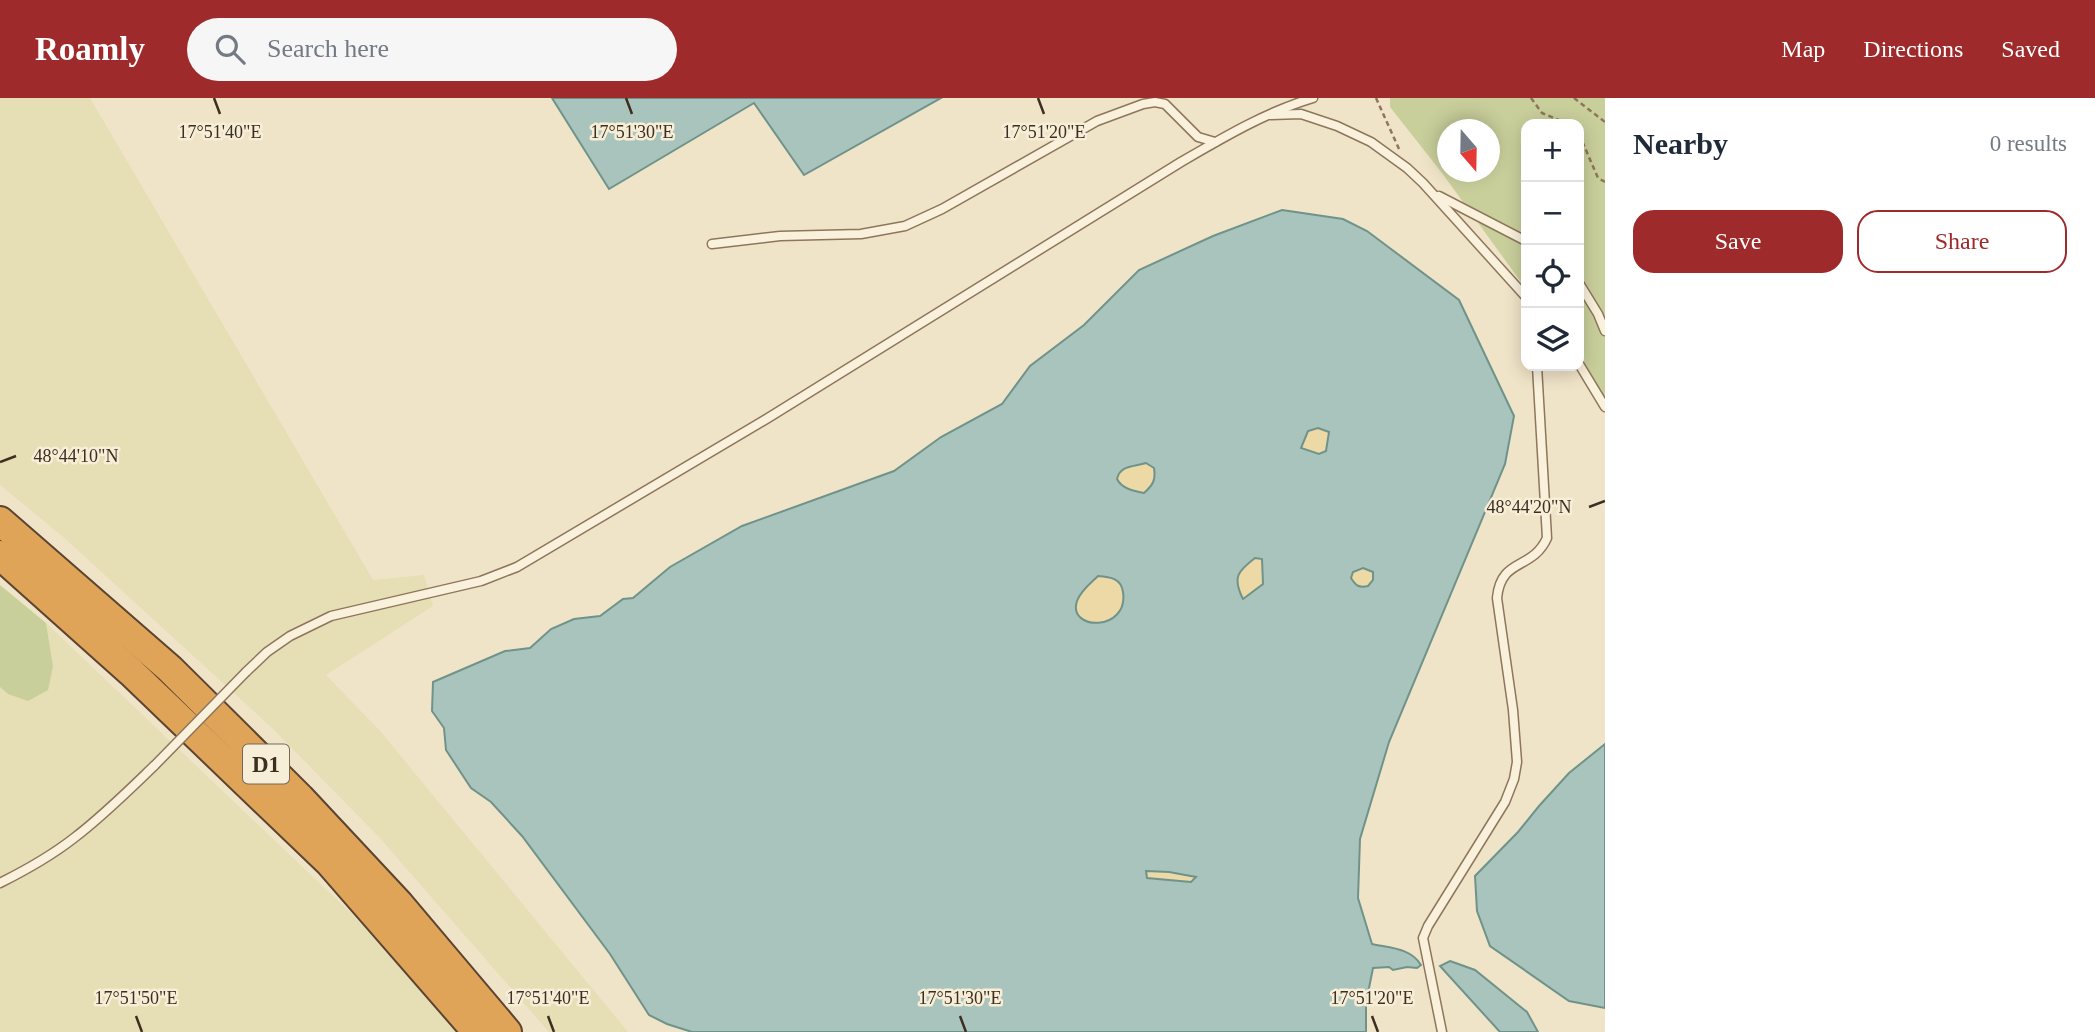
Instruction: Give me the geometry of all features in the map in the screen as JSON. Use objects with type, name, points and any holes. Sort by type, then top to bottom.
[{"type":"highway","name":"D1","points":[[0,521],[170,669],[300,798],[400,904],[507,1032]]},
{"type":"highway","name":"D1","points":[[0,555],[131,672],[330,863],[477,1032]]},
{"type":"lane","points":[[0,883],[43,860],[97,820],[155,765],[246,671],[290,636],[331,616],[481,581],[535,558],[768,418],[1225,136],[1286,106],[1313,98]]},
{"type":"lane","points":[[712,244],[780,236],[860,234],[905,226],[942,209],[1097,121],[1143,104],[1165,104],[1198,137],[1216,142]]},
{"type":"lane","points":[[1268,115],[1301,114],[1337,126],[1370,142],[1407,168],[1521,291]]},
{"type":"lane","points":[[1431,192],[1521,238]]},
{"type":"lane","points":[[1584,292],[1605,331]]},
{"type":"lane","points":[[1442,1032],[1423,938],[1505,802],[1516,771],[1513,710],[1497,598],[1499,583],[1506,573],[1534,557],[1547,538],[1537,371]]},
{"type":"lane","points":[[1583,371],[1605,407]]},
{"type":"path","points":[[1376,98],[1407,168]]},
{"type":"path","points":[[1531,98],[1542,113],[1556,119]]},
{"type":"path","points":[[1574,98],[1605,122]]},
{"type":"path","points":[[1584,146],[1598,178],[1605,182]]},
{"type":"shaded area","points":[[0,98],[90,98],[373,580],[424,575],[433,606],[326,675],[381,732],[628,1032],[549,1032],[378,836],[272,728],[61,535],[0,485]]},
{"type":"shaded area","points":[[46,623],[352,914],[458,1032],[0,1032],[0,687],[8,694],[53,666]]},
{"type":"green space","points":[[1390,98],[1605,98],[1605,399],[1584,368],[1584,119],[1521,119],[1521,282],[1449,182],[1500,182],[1500,119],[1437,119],[1437,167],[1390,107]]},
{"type":"green space","points":[[0,585],[46,623],[53,666],[48,690],[28,701],[8,694],[0,687]]},
{"type":"sand","points":[[1318,428],[1329,432],[1326,451],[1319,454],[1301,448],[1308,431]]},
{"type":"sand","points":[[1146,463],[1154,468],[1155,476],[1152,485],[1144,493],[1125,487],[1116,479],[1124,469]]},
{"type":"sand","points":[[1255,557],[1262,559],[1263,584],[1243,599],[1238,575]]},
{"type":"sand","points":[[1363,568],[1373,572],[1373,579],[1368,586],[1362,587],[1356,585],[1351,578],[1353,572]]},
{"type":"sand","points":[[1099,575],[1114,579],[1120,584],[1123,592],[1122,605],[1117,614],[1108,620],[1089,621],[1076,611],[1077,601]]},
{"type":"sand","points":[[1146,871],[1196,876],[1192,882],[1146,878]]},
{"type":"water","points":[[552,98],[941,98],[804,175],[754,103],[609,189]]},
{"type":"water","points":[[1282,210],[1343,219],[1367,231],[1459,300],[1514,416],[1505,464],[1389,742],[1360,839],[1358,898],[1372,944],[1406,952],[1421,965],[1417,968],[1393,970],[1389,967],[1373,968],[1366,1003],[1366,1032],[692,1032],[649,1015],[610,954],[522,836],[491,802],[471,788],[446,750],[444,728],[432,711],[433,682],[505,651],[530,648],[551,629],[574,619],[600,616],[623,599],[633,598],[670,567],[742,526],[894,471],[941,437],[1002,404],[1030,366],[1084,325],[1139,270],[1213,236]],"holes":[[[1318,428],[1329,432],[1326,451],[1319,454],[1301,448],[1308,431]],[[1146,463],[1154,468],[1155,476],[1144,493],[1125,487],[1119,482],[1117,479],[1124,469]],[[1255,558],[1262,559],[1263,584],[1243,599],[1237,580]],[[1363,568],[1373,572],[1373,580],[1368,586],[1358,586],[1351,578],[1353,572]],[[1098,576],[1114,579],[1122,587],[1122,605],[1117,614],[1108,620],[1089,622],[1081,618],[1076,611],[1077,601]],[[1146,871],[1196,877],[1191,882],[1147,878]]]},
{"type":"water","points":[[1605,744],[1605,1008],[1569,1001],[1490,946],[1477,911],[1475,876],[1518,832],[1569,773]]},
{"type":"water","points":[[1450,961],[1475,970],[1527,1012],[1538,1032],[1500,1032],[1440,966]]}]
